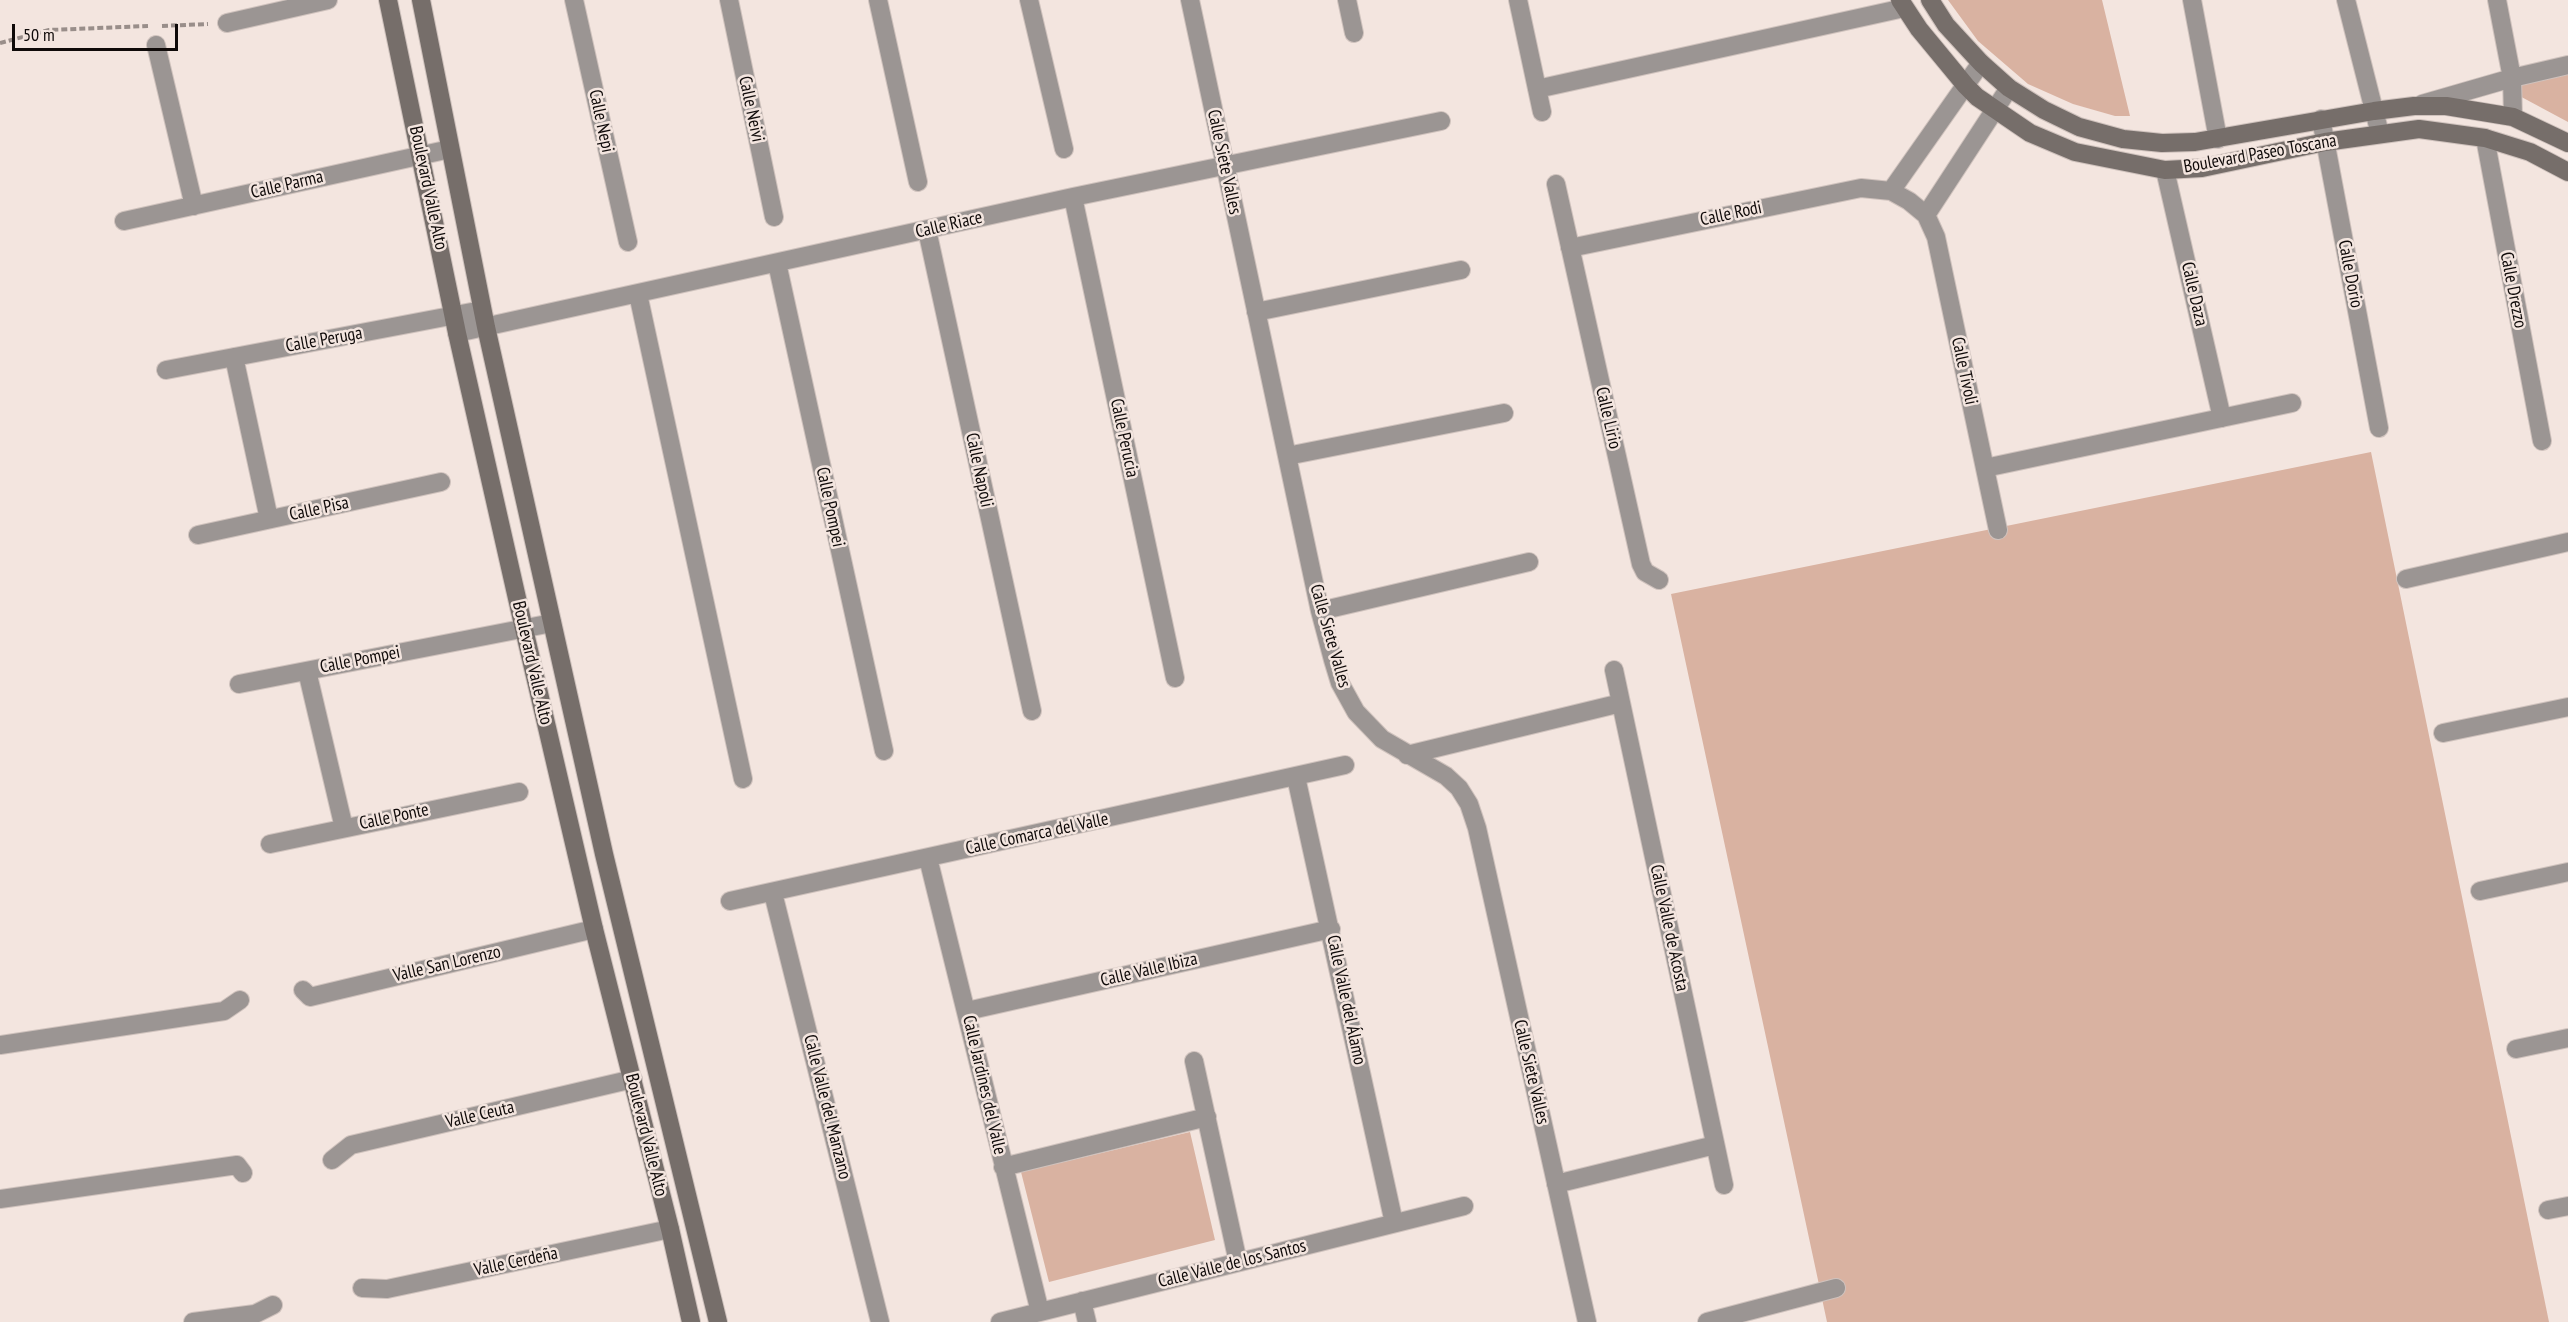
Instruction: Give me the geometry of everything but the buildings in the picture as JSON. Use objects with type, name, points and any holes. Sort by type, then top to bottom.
[{"type":"street","points":[[227,23],[328,0]]},
{"type":"street","name":"Boulevard Valle Alto","points":[[388,0],[456,324],[524,629],[594,929],[633,1079],[691,1322]]},
{"type":"street","name":"Boulevard Valle Alto","points":[[421,0],[484,318],[603,854],[718,1322]]},
{"type":"street","name":"Calle Nepi","points":[[574,0],[628,242]]},
{"type":"street","name":"Calle Neivi","points":[[729,0],[774,217]]},
{"type":"street","points":[[878,0],[918,182]]},
{"type":"street","points":[[1029,0],[1064,150]]},
{"type":"street","name":"Calle Siete Valles","points":[[1190,0],[1320,611],[1340,683],[1356,712],[1382,738],[1407,755],[1446,776],[1459,788],[1469,804],[1477,828],[1587,1322]]},
{"type":"street","points":[[1347,0],[1354,33]]},
{"type":"street","points":[[1518,0],[1542,112]]},
{"type":"street","name":"Boulevard Paseo Toscana","points":[[1930,0],[1946,24],[1981,63],[2009,88],[2044,110],[2079,127],[2124,139],[2162,143],[2218,140],[2321,119],[2374,111],[2414,106],[2446,106],[2513,117],[2568,143]]},
{"type":"street","points":[[2192,0],[2218,140]]},
{"type":"street","points":[[2346,0],[2380,134]]},
{"type":"street","points":[[2497,0],[2512,78],[2513,117]]},
{"type":"street","points":[[1537,89],[1902,4]]},
{"type":"street","name":"Boulevard Paseo Toscana","points":[[1902,4],[1966,86],[1995,110],[2030,133],[2075,152],[2165,170],[2202,168],[2325,142],[2419,129],[2485,138],[2530,152],[2568,172]]},
{"type":"street","points":[[156,45],[194,206]]},
{"type":"street","points":[[1981,63],[1892,191],[1926,214],[2009,88]]},
{"type":"street","points":[[2414,106],[2512,78],[2568,65]]},
{"type":"street","name":"Calle Dorio","points":[[2321,119],[2379,428]]},
{"type":"street","name":"Calle Riace","points":[[456,324],[638,294],[1073,197],[1441,121]]},
{"type":"street","name":"Calle Drezzo","points":[[2485,138],[2542,441]]},
{"type":"street","name":"Calle Parma","points":[[124,221],[450,149]]},
{"type":"street","name":"Calle Daza","points":[[2165,170],[2222,418]]},
{"type":"street","name":"Calle Lirio","points":[[1556,184],[1641,564],[1645,572],[1659,580]]},
{"type":"street","name":"Calle Rodi","points":[[1570,248],[1836,192],[1861,188],[1892,191]]},
{"type":"street","name":"Calle Perucia","points":[[1073,197],[1175,678]]},
{"type":"street","name":"Calle Tívoli","points":[[1926,214],[1936,237],[1998,530]]},
{"type":"street","name":"Calle Napoli","points":[[927,230],[1032,711]]},
{"type":"street","name":"Calle Pompei","points":[[777,263],[884,751]]},
{"type":"street","points":[[1256,312],[1461,270]]},
{"type":"street","points":[[638,294],[743,779]]},
{"type":"street","name":"Calle Peruga","points":[[166,370],[234,357],[456,324]]},
{"type":"street","points":[[234,357],[269,519]]},
{"type":"street","points":[[1985,468],[2292,403]]},
{"type":"street","points":[[1287,456],[1504,413]]},
{"type":"street","name":"Calle Pisa","points":[[198,535],[441,482]]},
{"type":"street","points":[[2406,579],[2568,542]]},
{"type":"street","points":[[1320,611],[1529,562]]},
{"type":"street","name":"Calle Pompei","points":[[239,684],[552,623]]},
{"type":"street","points":[[307,670],[344,828]]},
{"type":"street","name":"Calle Valle de Acosta","points":[[1614,670],[1724,1185]]},
{"type":"street","points":[[1407,755],[1621,702]]},
{"type":"street","points":[[2443,733],[2568,707]]},
{"type":"street","name":"Calle Comarca del Valle","points":[[730,902],[1345,765]]},
{"type":"street","name":"Calle Valle del Álamo","points":[[1296,777],[1394,1223]]},
{"type":"street","name":"Calle Ponte","points":[[270,844],[519,792]]},
{"type":"street","name":"Calle Jardines del Valle","points":[[928,858],[1040,1312]]},
{"type":"street","points":[[2480,891],[2568,872]]},
{"type":"street","name":"Calle Valle del Manzano","points":[[773,893],[880,1322]]},
{"type":"street","name":"Valle San Lorenzo","points":[[303,990],[310,997],[594,929]]},
{"type":"street","name":"Calle Valle Ibiza","points":[[967,1011],[1331,929]]},
{"type":"street","points":[[0,1045],[224,1011],[240,1000]]},
{"type":"street","points":[[2516,1049],[2568,1038]]},
{"type":"street","points":[[1194,1061],[1238,1262]]},
{"type":"street","name":"Valle Ceuta","points":[[332,1160],[351,1146],[633,1079]]},
{"type":"street","points":[[1003,1167],[1207,1117]]},
{"type":"street","points":[[1556,1184],[1715,1144]]},
{"type":"street","points":[[0,1199],[237,1165],[243,1173]]},
{"type":"street","name":"Calle Valle de los Santos","points":[[1000,1322],[1464,1206]]},
{"type":"street","points":[[2548,1210],[2568,1206]]},
{"type":"street","name":"Valle Cerdeña","points":[[362,1288],[387,1290],[670,1229]]},
{"type":"street","points":[[1707,1322],[1836,1288]]},
{"type":"street","points":[[1082,1301],[1088,1322]]},
{"type":"street","points":[[192,1322],[255,1314],[273,1305]]},
{"type":"path","points":[[0,43],[49,30],[227,23]]},
{"type":"shaded area","points":[[1948,0],[2102,0],[2130,116],[2115,116],[2073,104],[2028,84],[1978,41]]},
{"type":"shaded area","points":[[2568,72],[2568,122],[2514,93],[2514,85]]},
{"type":"shaded area","points":[[2371,452],[2549,1322],[1827,1322],[1671,594]]},
{"type":"shaded area","points":[[1190,1132],[1215,1240],[1049,1282],[1021,1172]]}]
